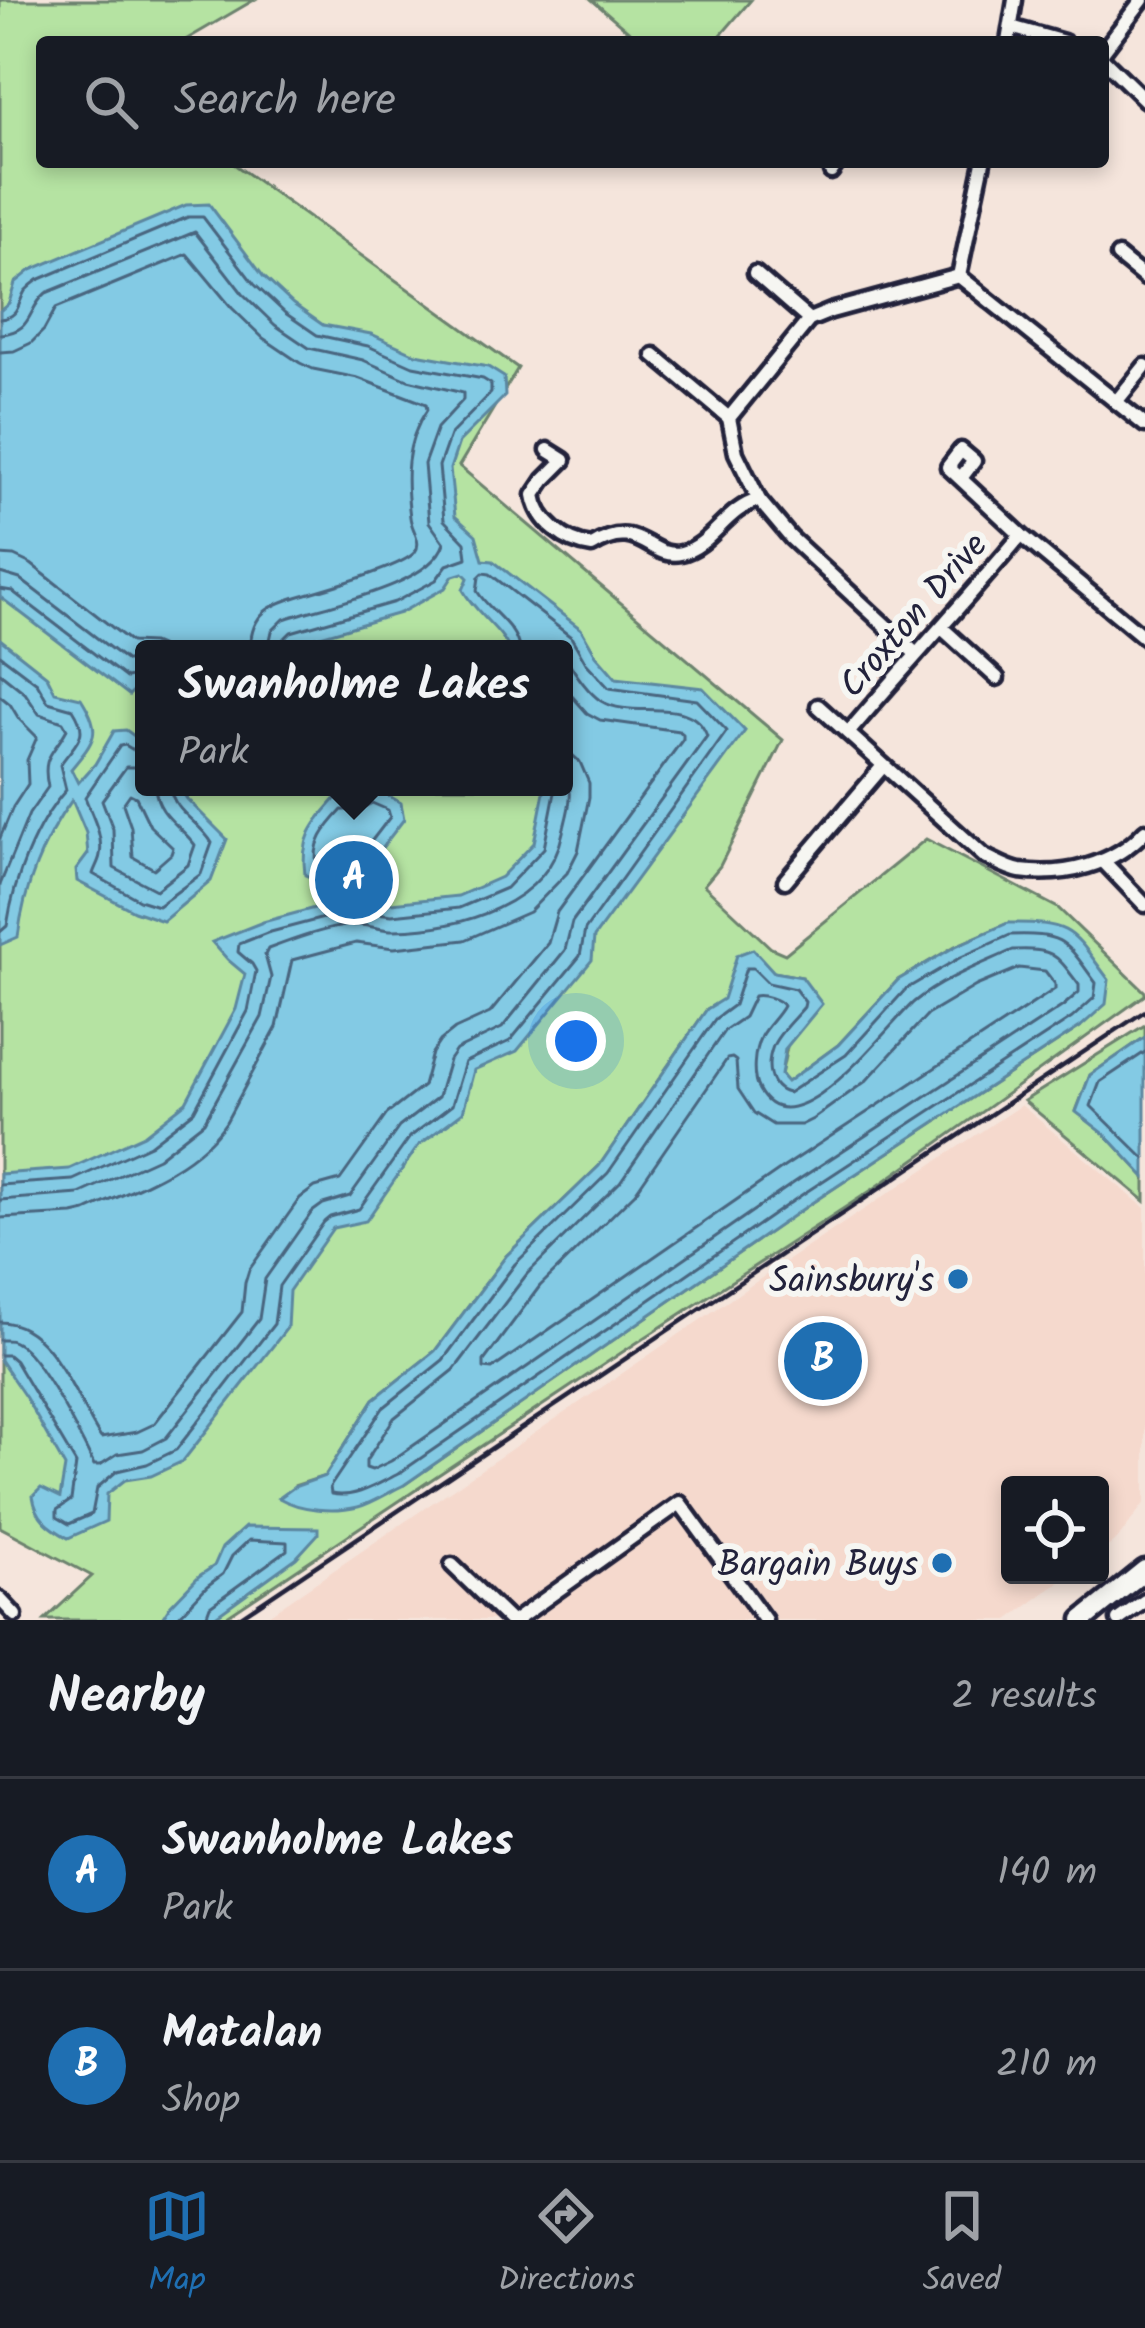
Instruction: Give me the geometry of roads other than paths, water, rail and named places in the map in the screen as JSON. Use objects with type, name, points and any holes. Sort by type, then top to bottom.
[{"type":"main road","points":[[1083,1620],[1145,1570]]},
{"type":"street","points":[[1009,36],[1015,0]]},
{"type":"street","points":[[1109,47],[1142,0]]},
{"type":"street","points":[[1011,26],[1044,36]]},
{"type":"street","points":[[1109,61],[1145,100]]},
{"type":"street","points":[[959,276],[982,168]]},
{"type":"street","points":[[1118,256],[1145,278]]},
{"type":"street","points":[[755,273],[809,320]]},
{"type":"street","points":[[729,418],[809,320],[959,276]]},
{"type":"street","points":[[959,276],[1145,425]]},
{"type":"street","points":[[654,355],[729,418],[736,453],[759,500],[791,538],[916,654]]},
{"type":"street","points":[[1116,402],[1145,366]]},
{"type":"street","points":[[548,450],[564,460],[534,495],[536,507],[574,544],[592,546],[605,538],[627,536],[658,550],[681,553],[706,539],[745,503],[759,500]]},
{"type":"street","points":[[961,478],[1145,638]]},
{"type":"street","name":"Croxton Drive","points":[[848,733],[1022,535]]},
{"type":"street","points":[[943,628],[997,678]]},
{"type":"street","points":[[818,706],[984,856],[1017,871],[1067,870],[1104,862],[1132,846],[1145,831]]},
{"type":"street","points":[[785,880],[883,766]]},
{"type":"street","points":[[1104,862],[1145,905]]},
{"type":"street","points":[[452,1565],[512,1620],[680,1503],[765,1620]]},
{"type":"street","points":[[0,1599],[15,1615]]},
{"type":"street","points":[[1118,1620],[1145,1600]]},
{"type":"water","points":[[209,204],[263,276],[323,325],[371,334],[416,354],[488,367],[504,377],[505,396],[459,442],[450,469],[455,516],[476,535],[483,560],[493,561],[581,629],[616,678],[703,688],[745,731],[594,937],[592,960],[517,1051],[474,1070],[463,1112],[419,1145],[366,1221],[333,1228],[289,1291],[287,1328],[183,1461],[151,1476],[125,1480],[107,1494],[106,1521],[68,1538],[44,1521],[33,1496],[41,1488],[60,1497],[65,1467],[0,1360],[0,1174],[69,1169],[144,1135],[186,1102],[236,1009],[245,974],[212,942],[263,922],[355,897],[391,903],[458,896],[501,877],[534,843],[543,796],[573,796],[573,640],[503,640],[463,590],[468,578],[463,573],[400,613],[306,640],[135,640],[135,689],[129,695],[0,597],[0,311],[9,303],[15,283],[31,270],[186,205]]},
{"type":"water","points":[[0,639],[47,676],[55,692],[81,698],[88,710],[93,735],[71,769],[78,783],[114,731],[126,730],[135,736],[135,796],[185,796],[227,839],[211,881],[163,921],[77,881],[76,870],[88,854],[86,833],[72,800],[36,865],[18,937],[0,945]]},
{"type":"water","points":[[338,796],[389,796],[401,803],[404,819],[355,883],[325,883],[305,875],[307,840],[322,814]]},
{"type":"water","points":[[1008,923],[1059,928],[1078,940],[1109,980],[1106,1004],[1080,1027],[810,1204],[404,1485],[349,1509],[307,1508],[279,1498],[325,1476],[374,1399],[435,1351],[506,1256],[599,1166],[707,1009],[723,999],[737,955],[753,949],[774,972],[802,977],[822,1004],[785,1049],[781,1075],[787,1082],[838,1045],[898,980]]},
{"type":"water","points":[[1145,1037],[1145,1177],[1106,1135],[1076,1112],[1090,1075]]},
{"type":"water","points":[[245,1527],[318,1528],[318,1534],[296,1558],[210,1620],[161,1620],[199,1576],[214,1566],[222,1548]]},
{"type":"railway","points":[[235,1620],[1145,1011]]},
{"type":"place","name":"Swanholme Lakes","points":[[354,880]]},
{"type":"place","name":"Sainsbury's","points":[[958,1279]]},
{"type":"place","name":"Matalan","points":[[823,1361]]},
{"type":"place","name":"Bargain Buys","points":[[942,1563]]}]
